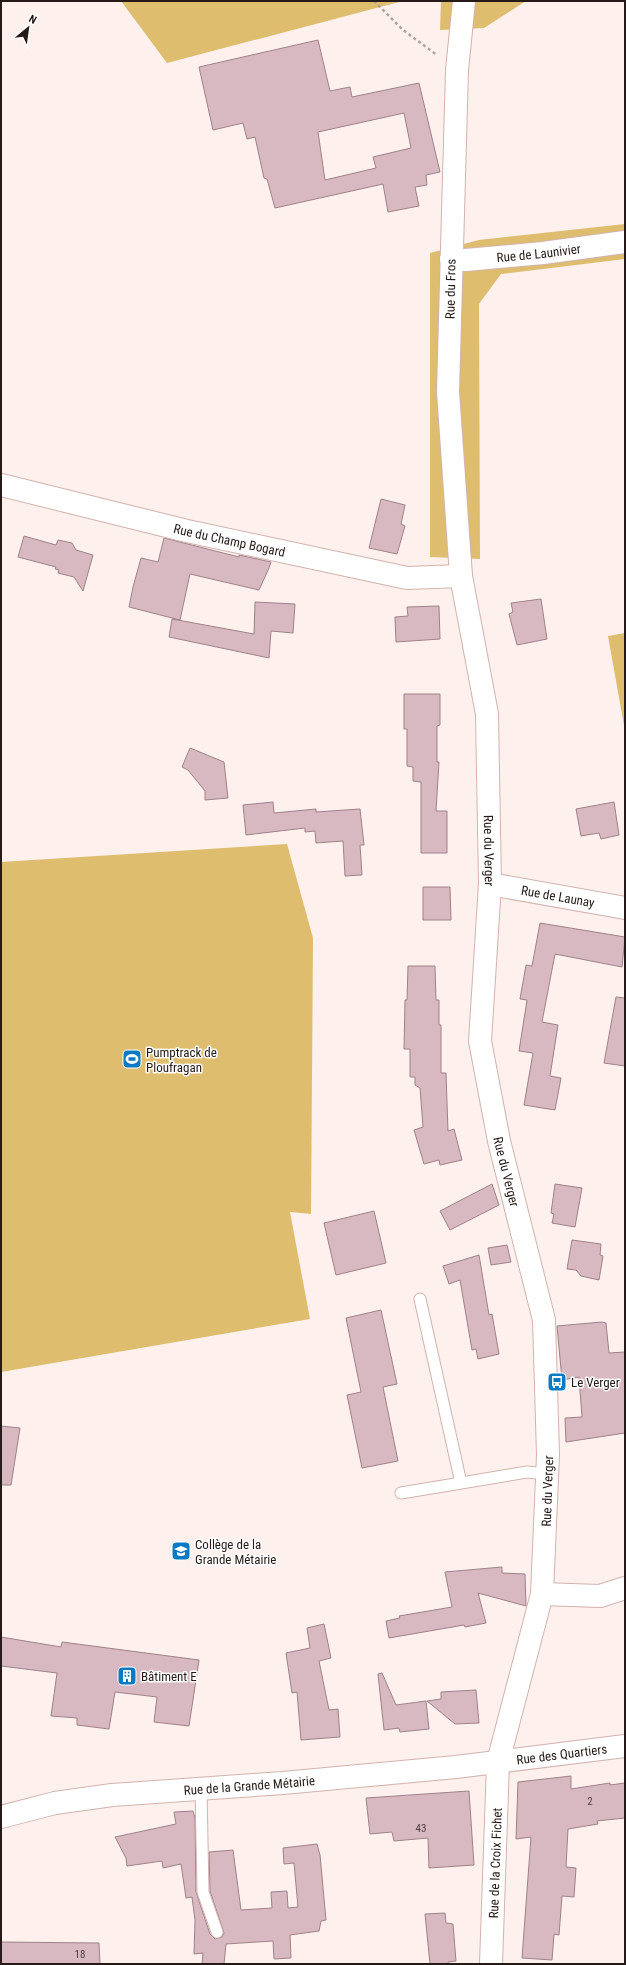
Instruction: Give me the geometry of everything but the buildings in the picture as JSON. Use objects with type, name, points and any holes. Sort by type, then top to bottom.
[{"type":"street","name":"Rue du Fros","points":[[461,576],[448,392],[457,70],[464,1]]},
{"type":"street","name":"Rue de Launivier","points":[[451,259],[466,260],[543,253],[625,242]]},
{"type":"street","name":"Rue du Champ Bogard","points":[[1,485],[187,531],[407,578],[461,576]]},
{"type":"street","name":"Rue du Verger","points":[[461,576],[487,714],[490,884],[480,1041],[499,1141],[544,1320],[548,1474],[542,1594],[498,1762]]},
{"type":"street","name":"Rue de Launay","points":[[490,884],[625,908]]},
{"type":"street","points":[[542,1594],[600,1596],[625,1588]]},
{"type":"street","name":"Rue des Quartiers","points":[[498,1762],[625,1746]]},
{"type":"street","name":"Rue de la Grande Métairie","points":[[1,1817],[55,1803],[112,1796],[498,1762]]},
{"type":"street","name":"Rue de la Croix Fichet","points":[[491,1964],[498,1762]]},
{"type":"lane","points":[[420,1299],[461,1483]]},
{"type":"lane","points":[[401,1493],[527,1472],[548,1474]]},
{"type":"lane","points":[[201,1789],[203,1892],[217,1932]]},
{"type":"path","points":[[374,1],[403,30],[457,70]]},
{"type":"shaded area","points":[[121,1],[398,1],[399,2],[167,63]]},
{"type":"shaded area","points":[[441,1],[526,1],[484,28],[440,30]]},
{"type":"shaded area","points":[[625,224],[625,259],[501,274],[479,304],[480,559],[430,557],[430,253],[479,240]]},
{"type":"shaded area","points":[[625,633],[625,731],[608,636]]},
{"type":"shaded area","points":[[287,844],[313,938],[311,1214],[290,1212],[310,1319],[1,1372],[1,862]]},
{"type":"place","name":"Pumptrack de Ploufragan","points":[[132,1059]]},
{"type":"place","name":"Le Verger","points":[[557,1382]]},
{"type":"place","name":"Collège de la Grande Métairie","points":[[181,1551]]},
{"type":"place","name":"Bâtiment E","points":[[127,1676]]}]
